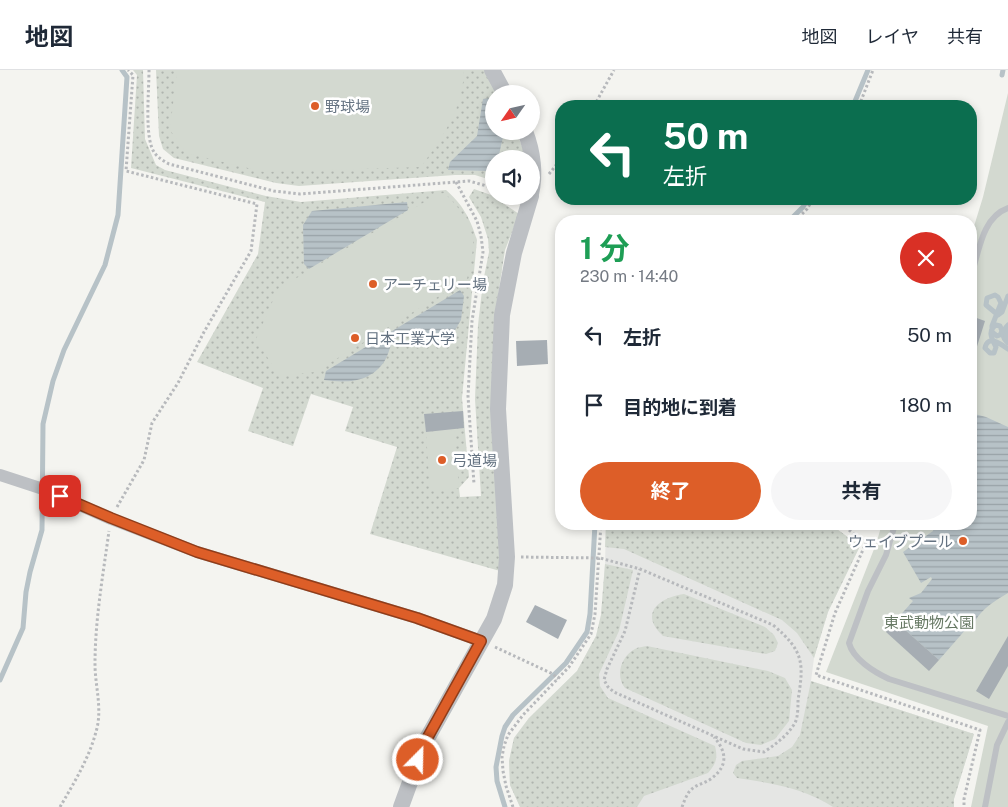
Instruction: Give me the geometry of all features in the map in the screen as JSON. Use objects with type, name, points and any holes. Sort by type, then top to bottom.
[{"type":"street","points":[[492,70],[500,85]]},
{"type":"street","points":[[401,807],[424,744],[485,643],[505,585],[507,557],[498,409],[502,315],[514,253],[528,205]]},
{"type":"street","points":[[0,475],[43,489],[197,552],[417,618],[485,643]]},
{"type":"lane","points":[[977,257],[987,225],[995,215],[1008,208]]},
{"type":"lane","points":[[893,530],[886,555],[868,591],[849,643],[851,651],[876,673],[889,679],[1008,716]]},
{"type":"lane","points":[[986,807],[996,745],[1008,722]]},
{"type":"path","points":[[60,807],[84,766],[92,748],[98,725],[94,664],[99,607],[111,518],[144,460],[152,423],[178,383],[204,332],[251,251],[257,204],[126,171],[133,75],[128,70]]},
{"type":"path","points":[[149,70],[150,136],[153,150],[159,158],[169,164],[274,191],[300,194],[469,181],[485,185]]},
{"type":"path","points":[[597,100],[614,70]]},
{"type":"path","points":[[861,100],[873,70]]},
{"type":"path","points":[[456,182],[477,221],[483,252],[472,321],[468,396],[474,484]]},
{"type":"path","points":[[801,215],[809,205]]},
{"type":"path","points":[[514,807],[506,786],[503,771],[502,757],[506,740],[523,715],[569,667],[591,634],[595,614],[601,530]]},
{"type":"path","points":[[507,557],[600,558],[640,569],[774,625],[789,638],[798,655],[802,671],[796,722],[782,740],[764,752],[743,749],[614,692],[608,687],[604,680],[607,669],[626,631],[640,569]]},
{"type":"path","points":[[485,643],[553,674],[558,679]]},
{"type":"path","points":[[682,807],[689,792],[699,783],[712,778],[722,767],[725,756],[721,745],[712,735]]},
{"type":"shaded area","points":[[483,99],[485,99],[485,140],[502,140],[500,150],[485,150],[485,171],[448,170],[450,162],[477,136]]},
{"type":"shaded area","points":[[407,202],[408,210],[309,269],[304,264],[303,225],[312,211]]},
{"type":"shaded area","points":[[460,290],[464,296],[461,320],[452,335],[433,341],[407,333],[403,334],[395,339],[384,362],[372,374],[349,381],[324,380],[326,371]]},
{"type":"shaded area","name":"ウェイブプール","points":[[977,415],[1008,427],[1008,593],[985,609],[976,619],[972,632],[967,628],[939,660],[895,621],[913,601],[909,598],[921,593],[932,579],[931,577],[921,583],[903,552],[933,531],[977,530]]},
{"type":"shaded area","points":[[606,530],[838,530],[860,546],[828,612],[814,658],[811,681],[974,734],[954,799],[954,807],[520,807],[510,785],[509,761],[514,738],[529,718],[577,671],[596,636],[601,615]]},
{"type":"green space","points":[[133,70],[143,70],[145,139],[156,165],[165,170],[266,196],[301,202],[446,190],[457,201],[469,218],[477,240],[462,398],[469,477],[459,488],[460,497],[481,496],[475,399],[478,325],[489,252],[488,239],[481,217],[469,197],[474,189],[485,193],[485,205],[506,205],[519,214],[505,250],[495,315],[500,571],[370,534],[397,447],[345,431],[353,407],[311,394],[293,446],[248,431],[263,388],[197,362],[258,254],[265,202],[131,168],[137,75]]},
{"type":"green space","name":"野球場","points":[[156,70],[484,70],[492,85],[485,85],[485,140],[520,140],[523,150],[485,150],[485,178],[475,175],[455,175],[299,186],[276,183],[174,158],[163,149],[159,136]]},
{"type":"green space","name":"野球場","points":[[177,70],[464,70],[463,84],[456,110],[444,133],[421,167],[264,172],[186,153],[170,130]]},
{"type":"green space","name":"東武動物公園","points":[[1008,93],[1008,807],[971,807],[988,726],[826,672],[880,530],[977,530],[977,216]]},
{"type":"green space","name":"アーチェリー場","points":[[444,193],[463,214],[473,240],[473,250],[467,279],[315,372],[279,376],[256,339],[278,289],[438,194]]},
{"type":"green space","name":"弓道場","points":[[454,430],[459,488],[430,491],[426,432]]},
{"type":"green space","points":[[606,530],[838,530],[860,546],[828,612],[814,658],[797,633],[782,620],[624,549],[605,547]]},
{"type":"green space","points":[[605,564],[633,570],[619,631],[599,674],[600,686],[608,698],[715,746],[716,761],[708,773],[644,796],[637,807],[520,807],[510,785],[509,761],[514,738],[529,718],[577,671],[596,636],[601,615]]},
{"type":"green space","points":[[684,594],[765,627],[774,635],[778,643],[775,651],[766,654],[663,636],[652,621],[652,614],[655,608],[666,599]]},
{"type":"green space","points":[[647,646],[768,671],[785,678],[792,690],[789,721],[775,739],[761,745],[746,743],[625,688],[620,678],[623,661],[630,652],[639,647]]},
{"type":"green space","points":[[811,681],[974,734],[954,799],[954,807],[833,807],[799,791],[775,784],[737,778],[733,773],[736,765],[742,761],[778,756],[792,747],[800,735]]},
{"type":"building","points":[[977,318],[985,321],[977,346]]},
{"type":"building","points":[[547,340],[548,364],[517,366],[516,341]]},
{"type":"building","points":[[463,411],[464,428],[426,432],[424,414]]},
{"type":"building","points":[[535,605],[567,620],[558,639],[526,622]]},
{"type":"building","points":[[895,621],[939,660],[929,671],[886,632]]},
{"type":"building","points":[[1008,636],[1008,666],[989,699],[976,691]]},
{"type":"waterway","points":[[0,680],[23,628],[26,592],[42,530],[43,424],[53,381],[64,350],[105,265],[118,215],[127,77],[122,70]]},
{"type":"waterway","points":[[856,100],[868,70]]},
{"type":"waterway","points":[[1002,75],[1003,70]]},
{"type":"waterway","points":[[795,215],[804,205]]},
{"type":"waterway","points":[[1008,296],[1002,312],[998,315],[986,305],[987,298],[995,295],[1001,303],[992,326],[992,332],[997,336],[1002,331],[1000,326],[996,325],[993,327],[992,330],[991,332],[991,335],[993,341],[994,344],[996,347],[994,353],[990,353],[985,348],[989,342],[992,341],[995,341],[1008,349]]},
{"type":"waterway","points":[[1008,325],[1003,334],[1008,343]]},
{"type":"waterway","points":[[1008,330],[1006,335],[1008,338]]},
{"type":"waterway","points":[[505,807],[497,781],[496,767],[502,736],[505,727],[513,715],[566,663],[587,632],[590,614],[595,530]]},
{"type":"place","name":"野球場","points":[[315,106]]},
{"type":"place","name":"アーチェリー場","points":[[373,284]]},
{"type":"place","name":"日本工業大学","points":[[355,338]]},
{"type":"place","name":"弓道場","points":[[442,460]]},
{"type":"place","name":"ウェイブプール","points":[[963,541]]},
{"type":"route","points":[[60,496],[197,552],[417,618],[481,641],[424,744],[418,760]]}]
